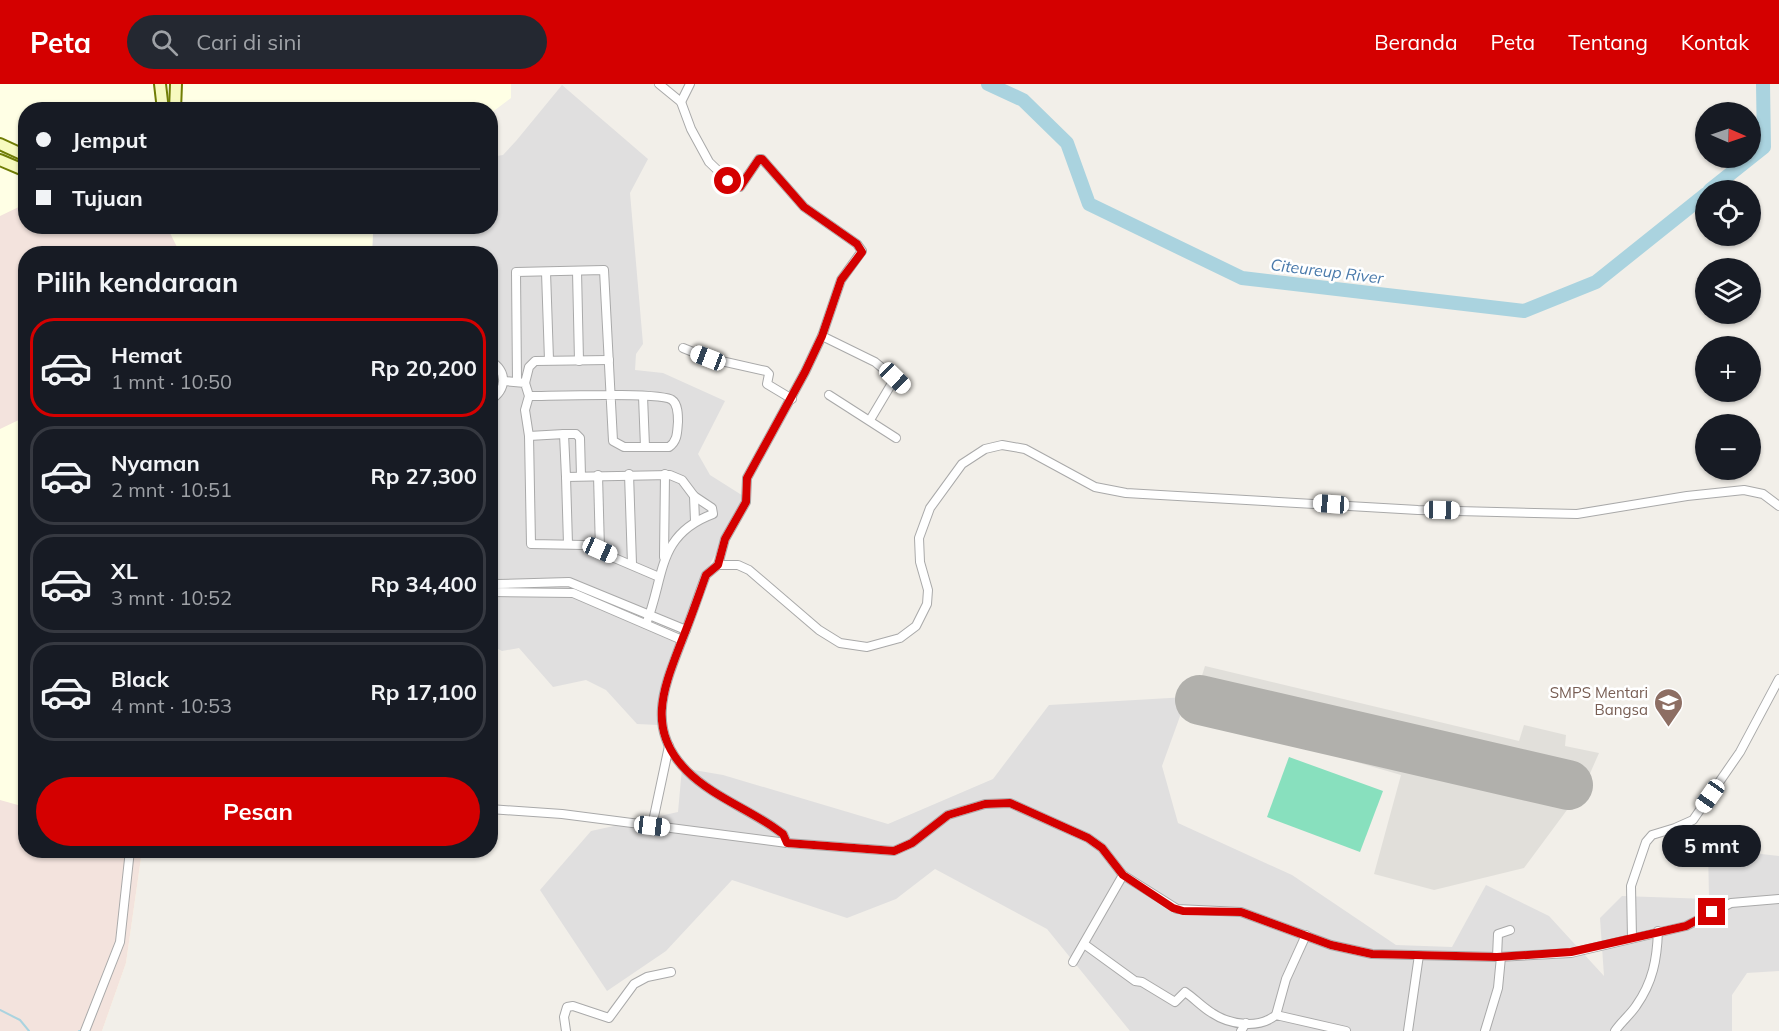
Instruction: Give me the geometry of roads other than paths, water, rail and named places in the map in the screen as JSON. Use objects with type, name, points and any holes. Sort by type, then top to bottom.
[{"type":"street","points":[[160,84],[162,102]]},
{"type":"street","points":[[175,102],[176,84]]},
{"type":"street","points":[[659,84],[681,102],[691,129],[710,162],[735,187],[740,187],[759,159],[762,159],[804,207],[861,248],[861,254],[841,280],[822,336],[792,399],[780,415],[747,478],[746,502],[725,539],[718,565],[706,575],[661,701],[660,713],[669,746],[688,772],[783,834],[787,843]]},
{"type":"street","points":[[681,102],[690,84]]},
{"type":"street","points":[[5,147],[2,161],[18,168]]},
{"type":"street","points":[[529,396],[609,397],[643,396],[670,399],[675,402],[678,417],[672,445],[624,447],[613,441],[609,397],[605,272],[602,270],[516,272],[521,382],[529,396],[525,410],[529,436],[529,542],[532,545],[568,544],[600,550],[659,577]]},
{"type":"street","points":[[577,271],[579,361]]},
{"type":"street","points":[[546,272],[549,360]]},
{"type":"street","points":[[822,336],[875,362],[905,387]]},
{"type":"street","points":[[683,348],[708,358],[766,371],[769,374],[767,384],[792,399]]},
{"type":"street","points":[[521,382],[531,364],[549,360],[609,360]]},
{"type":"street","points":[[498,366],[504,381],[498,395]]},
{"type":"street","points":[[870,420],[895,378]]},
{"type":"street","points":[[504,381],[521,382]]},
{"type":"street","points":[[829,395],[896,438]]},
{"type":"street","points":[[643,396],[645,447]]},
{"type":"street","points":[[564,434],[568,544]]},
{"type":"street","points":[[529,436],[576,434],[580,438],[581,476]]},
{"type":"street","points":[[718,565],[738,565],[749,570],[819,630],[840,643],[871,647],[900,638],[916,626],[927,604],[928,590],[920,562],[920,538],[930,508],[962,464],[985,449],[1002,445],[1025,449],[1095,487],[1126,493],[1418,510],[1577,514],[1688,496],[1744,490],[1763,494],[1779,506]]},
{"type":"street","points":[[629,474],[632,564]]},
{"type":"street","points":[[566,477],[665,474],[682,480],[693,496],[714,511],[695,521],[663,557]]},
{"type":"street","points":[[646,624],[663,557],[665,474]]},
{"type":"street","points":[[598,475],[600,550]]},
{"type":"street","points":[[693,496],[695,521]]},
{"type":"street","points":[[498,584],[569,582],[686,630]]},
{"type":"street","points":[[498,592],[573,593],[682,640]]},
{"type":"street","points":[[1632,938],[1630,886],[1646,842],[1652,835],[1693,820],[1740,752],[1779,679]]},
{"type":"street","points":[[652,826],[669,746]]},
{"type":"street","points":[[498,809],[562,814],[787,843],[894,851],[912,843],[948,815],[985,804],[1005,802],[1023,806],[1088,838],[1102,848],[1123,875],[1178,909],[1234,911],[1342,948],[1372,954],[1499,957],[1571,952],[1686,926],[1731,903],[1779,899]]},
{"type":"street","points":[[85,1031],[120,942],[129,858]]},
{"type":"street","points":[[1073,962],[1123,875]]},
{"type":"street","points":[[1485,1031],[1498,988],[1498,934],[1510,930]]},
{"type":"street","points":[[1615,1031],[1636,1006],[1647,988],[1657,959],[1658,931]]},
{"type":"street","points":[[1083,944],[1135,981],[1142,982],[1175,1002],[1185,992],[1214,1015],[1246,1023],[1262,1024],[1276,1015],[1286,979],[1306,935]]},
{"type":"street","points":[[1408,1031],[1419,955]]},
{"type":"street","points":[[566,1031],[564,1017],[567,1007],[573,1006],[609,1018],[634,984],[647,977],[671,972]]},
{"type":"street","points":[[1276,1015],[1346,1031]]},
{"type":"street","points":[[1299,1031],[1302,1022]]},
{"type":"street","points":[[1241,1031],[1246,1023]]},
{"type":"waterway","name":"Citeureup River","points":[[988,84],[1023,100],[1067,143],[1089,204],[1242,278],[1524,311],[1596,282],[1695,203]]},
{"type":"waterway","name":"Citeureup River","points":[[1723,180],[1764,147],[1763,84]]},
{"type":"waterway","points":[[0,1010],[20,1020],[29,1031]]},
{"type":"place","name":"SMPS Mentari Bangsa","points":[[1669,728]]}]
